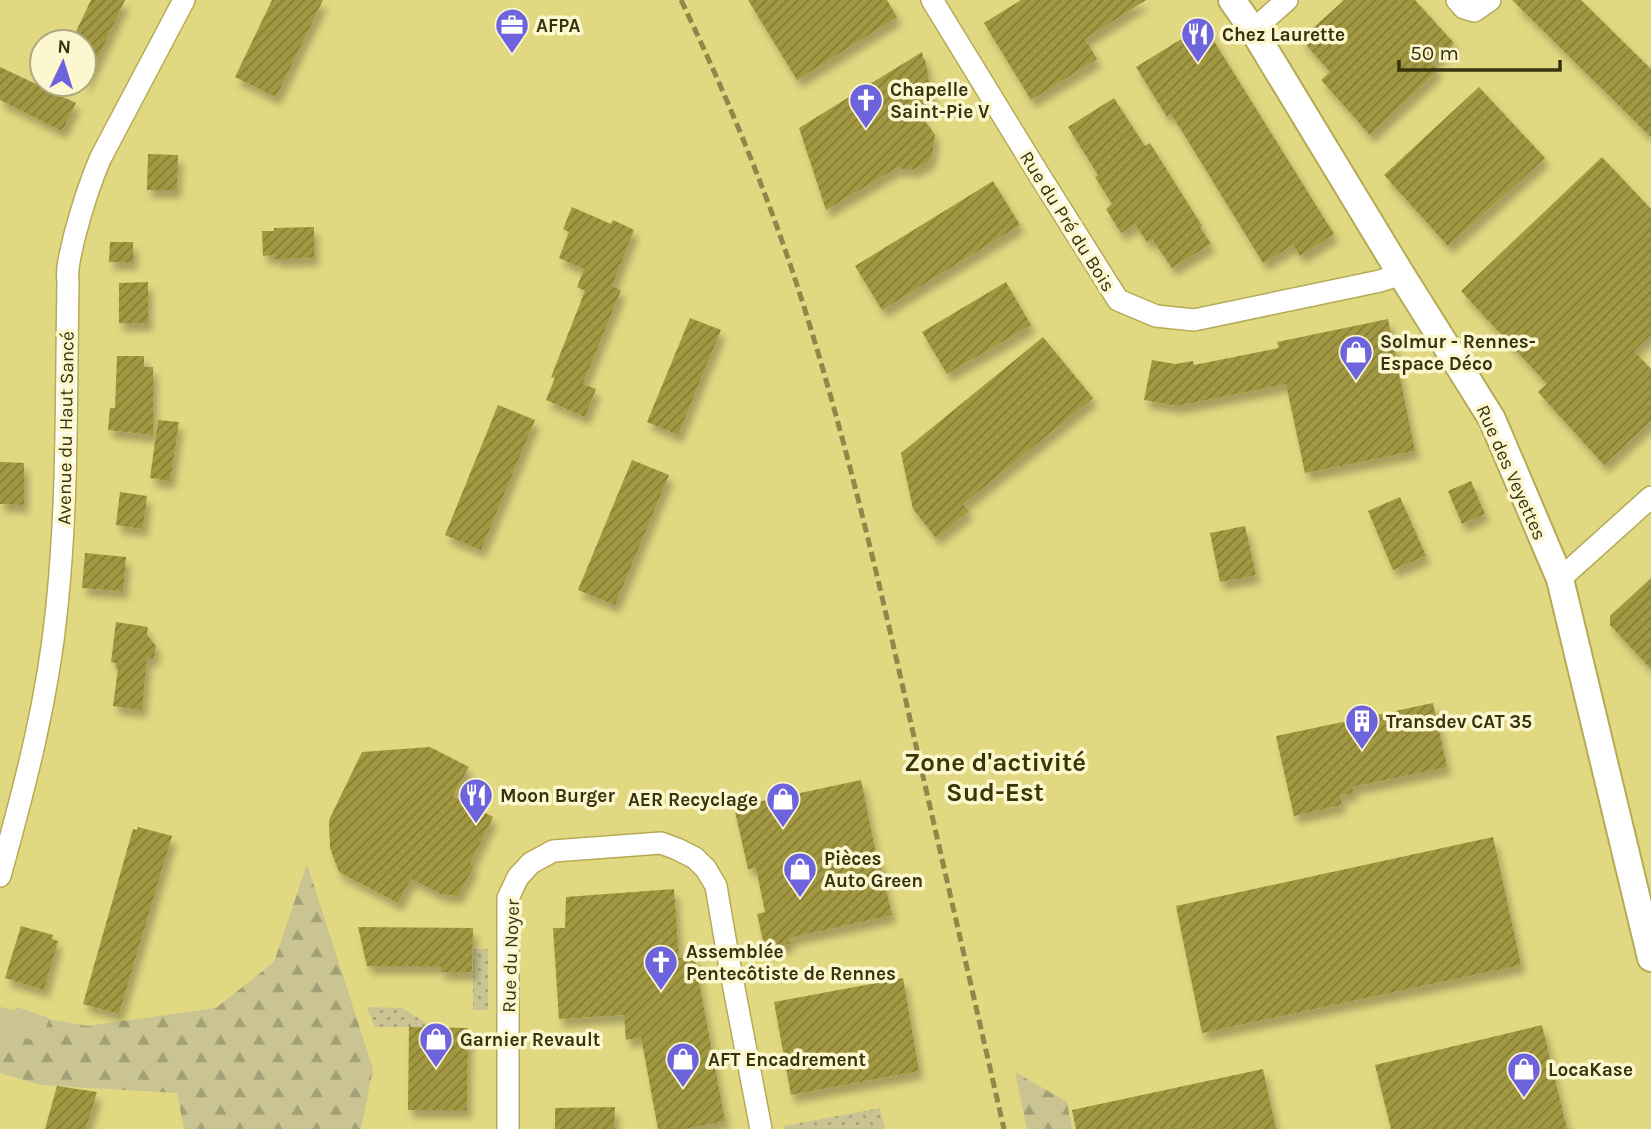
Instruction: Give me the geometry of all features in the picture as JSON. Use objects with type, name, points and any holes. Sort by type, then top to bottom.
[{"type":"street","name":"Avenue du Haut Sancé","points":[[0,875],[37,737],[57,607],[65,494],[66,271],[88,186],[184,0]]},
{"type":"street","name":"Rue du Pré du Bois","points":[[932,0],[1118,300],[1156,316],[1194,320],[1380,281],[1401,274]]},
{"type":"street","name":"Rue des Veyettes","points":[[1232,0],[1492,419],[1560,579],[1651,958]]},
{"type":"street","points":[[1253,30],[1287,0]]},
{"type":"street","points":[[1457,0],[1464,8],[1475,11],[1490,0]]},
{"type":"street","points":[[1560,579],[1651,497]]},
{"type":"street","name":"Rue du Noyer","points":[[508,1129],[508,898],[518,877],[531,863],[553,851],[662,843],[695,858],[706,869],[716,886],[761,1129]]},
{"type":"green space","points":[[307,864],[373,1069],[361,1129],[184,1129],[177,1093],[41,1085],[0,1073],[0,1011],[88,1026],[216,1008],[274,962]]},
{"type":"green space","points":[[473,949],[488,949],[488,1010],[473,1010]]},
{"type":"green space","points":[[0,1007],[15,1010],[17,1007],[49,1018],[41,1043],[0,1030]]},
{"type":"green space","points":[[367,1007],[402,1008],[432,1027],[375,1027]]},
{"type":"green space","points":[[1015,1072],[1067,1102],[1072,1129],[1027,1129]]},
{"type":"green space","points":[[880,1108],[885,1129],[784,1129],[784,1126]]},
{"type":"building","points":[[91,0],[125,0],[98,57],[98,28],[78,28]]},
{"type":"building","points":[[272,0],[323,0],[276,97],[235,77]]},
{"type":"building","points":[[748,0],[887,0],[897,17],[797,80]]},
{"type":"building","points":[[1021,0],[1146,0],[1085,39],[1097,59],[1031,100],[984,23]]},
{"type":"building","points":[[1344,0],[1415,0],[1454,43],[1432,63],[1438,70],[1370,135],[1321,80],[1330,72],[1301,39]]},
{"type":"building","points":[[1512,0],[1581,0],[1651,69],[1651,137]]},
{"type":"building","points":[[1204,25],[1334,234],[1300,256],[1293,245],[1263,263],[1171,114],[1167,117],[1136,67]]},
{"type":"building","name":"Chapelle Saint-Pie V","points":[[922,52],[933,105],[916,108],[935,135],[932,156],[927,163],[915,169],[898,167],[826,210],[799,128]]},
{"type":"building","points":[[0,67],[28,80],[28,98],[65,98],[76,103],[62,131],[0,100]]},
{"type":"building","points":[[1479,87],[1545,158],[1448,246],[1384,175]]},
{"type":"building","points":[[1114,98],[1145,146],[1150,143],[1211,244],[1172,268],[1152,239],[1147,242],[1135,224],[1121,233],[1106,209],[1112,204],[1095,177],[1098,175],[1068,127]]},
{"type":"building","points":[[148,154],[178,155],[177,190],[147,190]]},
{"type":"building","points":[[1602,157],[1651,209],[1651,335],[1634,351],[1651,369],[1651,421],[1604,465],[1538,392],[1547,384],[1461,291]]},
{"type":"building","points":[[993,181],[1020,225],[882,310],[855,266]]},
{"type":"building","points":[[572,207],[611,224],[613,220],[634,230],[612,286],[621,290],[583,384],[596,389],[585,417],[546,400],[555,378],[551,377],[585,291],[577,287],[584,269],[559,258],[569,232],[563,229]]},
{"type":"building","points":[[314,227],[314,258],[275,259],[275,255],[263,256],[262,231]]},
{"type":"building","points":[[110,242],[133,242],[133,262],[109,262]]},
{"type":"building","points":[[148,282],[148,323],[119,323],[119,283]]},
{"type":"building","points":[[1006,282],[1031,325],[947,374],[922,332]]},
{"type":"building","points":[[690,318],[721,330],[678,435],[647,422]]},
{"type":"building","points":[[1388,319],[1415,451],[1305,473],[1286,384],[1177,406],[1144,400],[1152,360],[1175,364],[1193,361],[1194,365],[1279,348],[1277,342]]},
{"type":"building","points":[[1043,337],[1093,398],[963,504],[969,511],[936,538],[913,509],[901,453]]},
{"type":"building","points":[[117,356],[144,356],[144,367],[153,367],[153,435],[108,430],[110,408],[115,408]]},
{"type":"building","points":[[498,405],[535,420],[481,550],[445,535]]},
{"type":"building","points":[[158,420],[179,422],[170,481],[150,478]]},
{"type":"building","points":[[632,460],[669,475],[615,605],[578,590]]},
{"type":"building","points":[[0,462],[24,463],[24,505],[0,504]]},
{"type":"building","points":[[1471,481],[1485,514],[1462,524],[1448,491]]},
{"type":"building","points":[[120,492],[147,496],[143,529],[116,525]]},
{"type":"building","points":[[1400,497],[1426,556],[1393,570],[1368,511]]},
{"type":"building","points":[[1245,526],[1256,575],[1220,582],[1210,533]]},
{"type":"building","points":[[85,553],[126,557],[123,591],[82,588]]},
{"type":"building","points":[[1651,578],[1651,669],[1610,625],[1610,616]]},
{"type":"building","points":[[116,622],[148,627],[147,635],[156,646],[154,658],[147,658],[142,710],[113,706],[118,669],[116,663],[111,662]]},
{"type":"building","name":"Transdev CAT 35","points":[[1433,703],[1447,767],[1352,787],[1354,793],[1340,795],[1342,805],[1294,816],[1276,736]]},
{"type":"building","points":[[430,747],[469,767],[453,796],[493,817],[470,864],[474,866],[458,896],[441,894],[411,879],[398,903],[339,872],[330,848],[329,820],[362,752]]},
{"type":"building","points":[[861,780],[892,915],[789,938],[790,944],[765,949],[757,914],[765,912],[756,868],[748,869],[734,807]]},
{"type":"building","points":[[138,827],[172,836],[119,1014],[83,1004],[133,829],[137,830]]},
{"type":"building","points":[[1493,837],[1521,965],[1202,1033],[1176,906]]},
{"type":"building","points":[[674,889],[679,958],[694,955],[725,1121],[685,1129],[658,1129],[641,1037],[626,1040],[624,1015],[559,1019],[553,928],[565,928],[566,897]]},
{"type":"building","points":[[21,926],[53,935],[52,939],[58,941],[44,990],[5,978]]},
{"type":"building","points":[[358,927],[473,928],[472,972],[441,972],[441,966],[367,966]]},
{"type":"building","points":[[903,978],[919,1071],[791,1095],[774,1002]]},
{"type":"building","points":[[1542,1025],[1567,1129],[1391,1129],[1375,1065]]},
{"type":"building","points":[[409,1027],[468,1028],[467,1110],[408,1110]]},
{"type":"building","points":[[1263,1069],[1276,1129],[1076,1129],[1072,1110]]},
{"type":"building","points":[[57,1086],[97,1092],[86,1129],[45,1129]]},
{"type":"building","points":[[615,1107],[614,1129],[555,1129],[555,1108]]},
{"type":"railway","points":[[681,0],[729,105],[772,212],[831,397],[875,566],[1004,1129]]},
{"type":"place","name":"AFPA","points":[[512,55]]},
{"type":"place","name":"Chez Laurette","points":[[1198,64]]},
{"type":"place","name":"Chapelle Saint-Pie V","points":[[866,130]]},
{"type":"place","name":"Solmur - Rennes- Espace Déco","points":[[1356,382]]},
{"type":"place","name":"Transdev CAT 35","points":[[1362,751]]},
{"type":"place","name":"Moon Burger","points":[[476,825]]},
{"type":"place","name":"AER Recyclage","points":[[783,829]]},
{"type":"place","name":"Pièces Auto Green","points":[[800,899]]},
{"type":"place","name":"Assemblée Pentecôtiste de Rennes","points":[[661,992]]},
{"type":"place","name":"Garnier Revault","points":[[436,1069]]},
{"type":"place","name":"AFT Encadrement","points":[[683,1089]]},
{"type":"place","name":"LocaKase","points":[[1524,1099]]},
{"type":"district","name":"Zone d'activité Sud-Est","points":[[995,777]]}]
